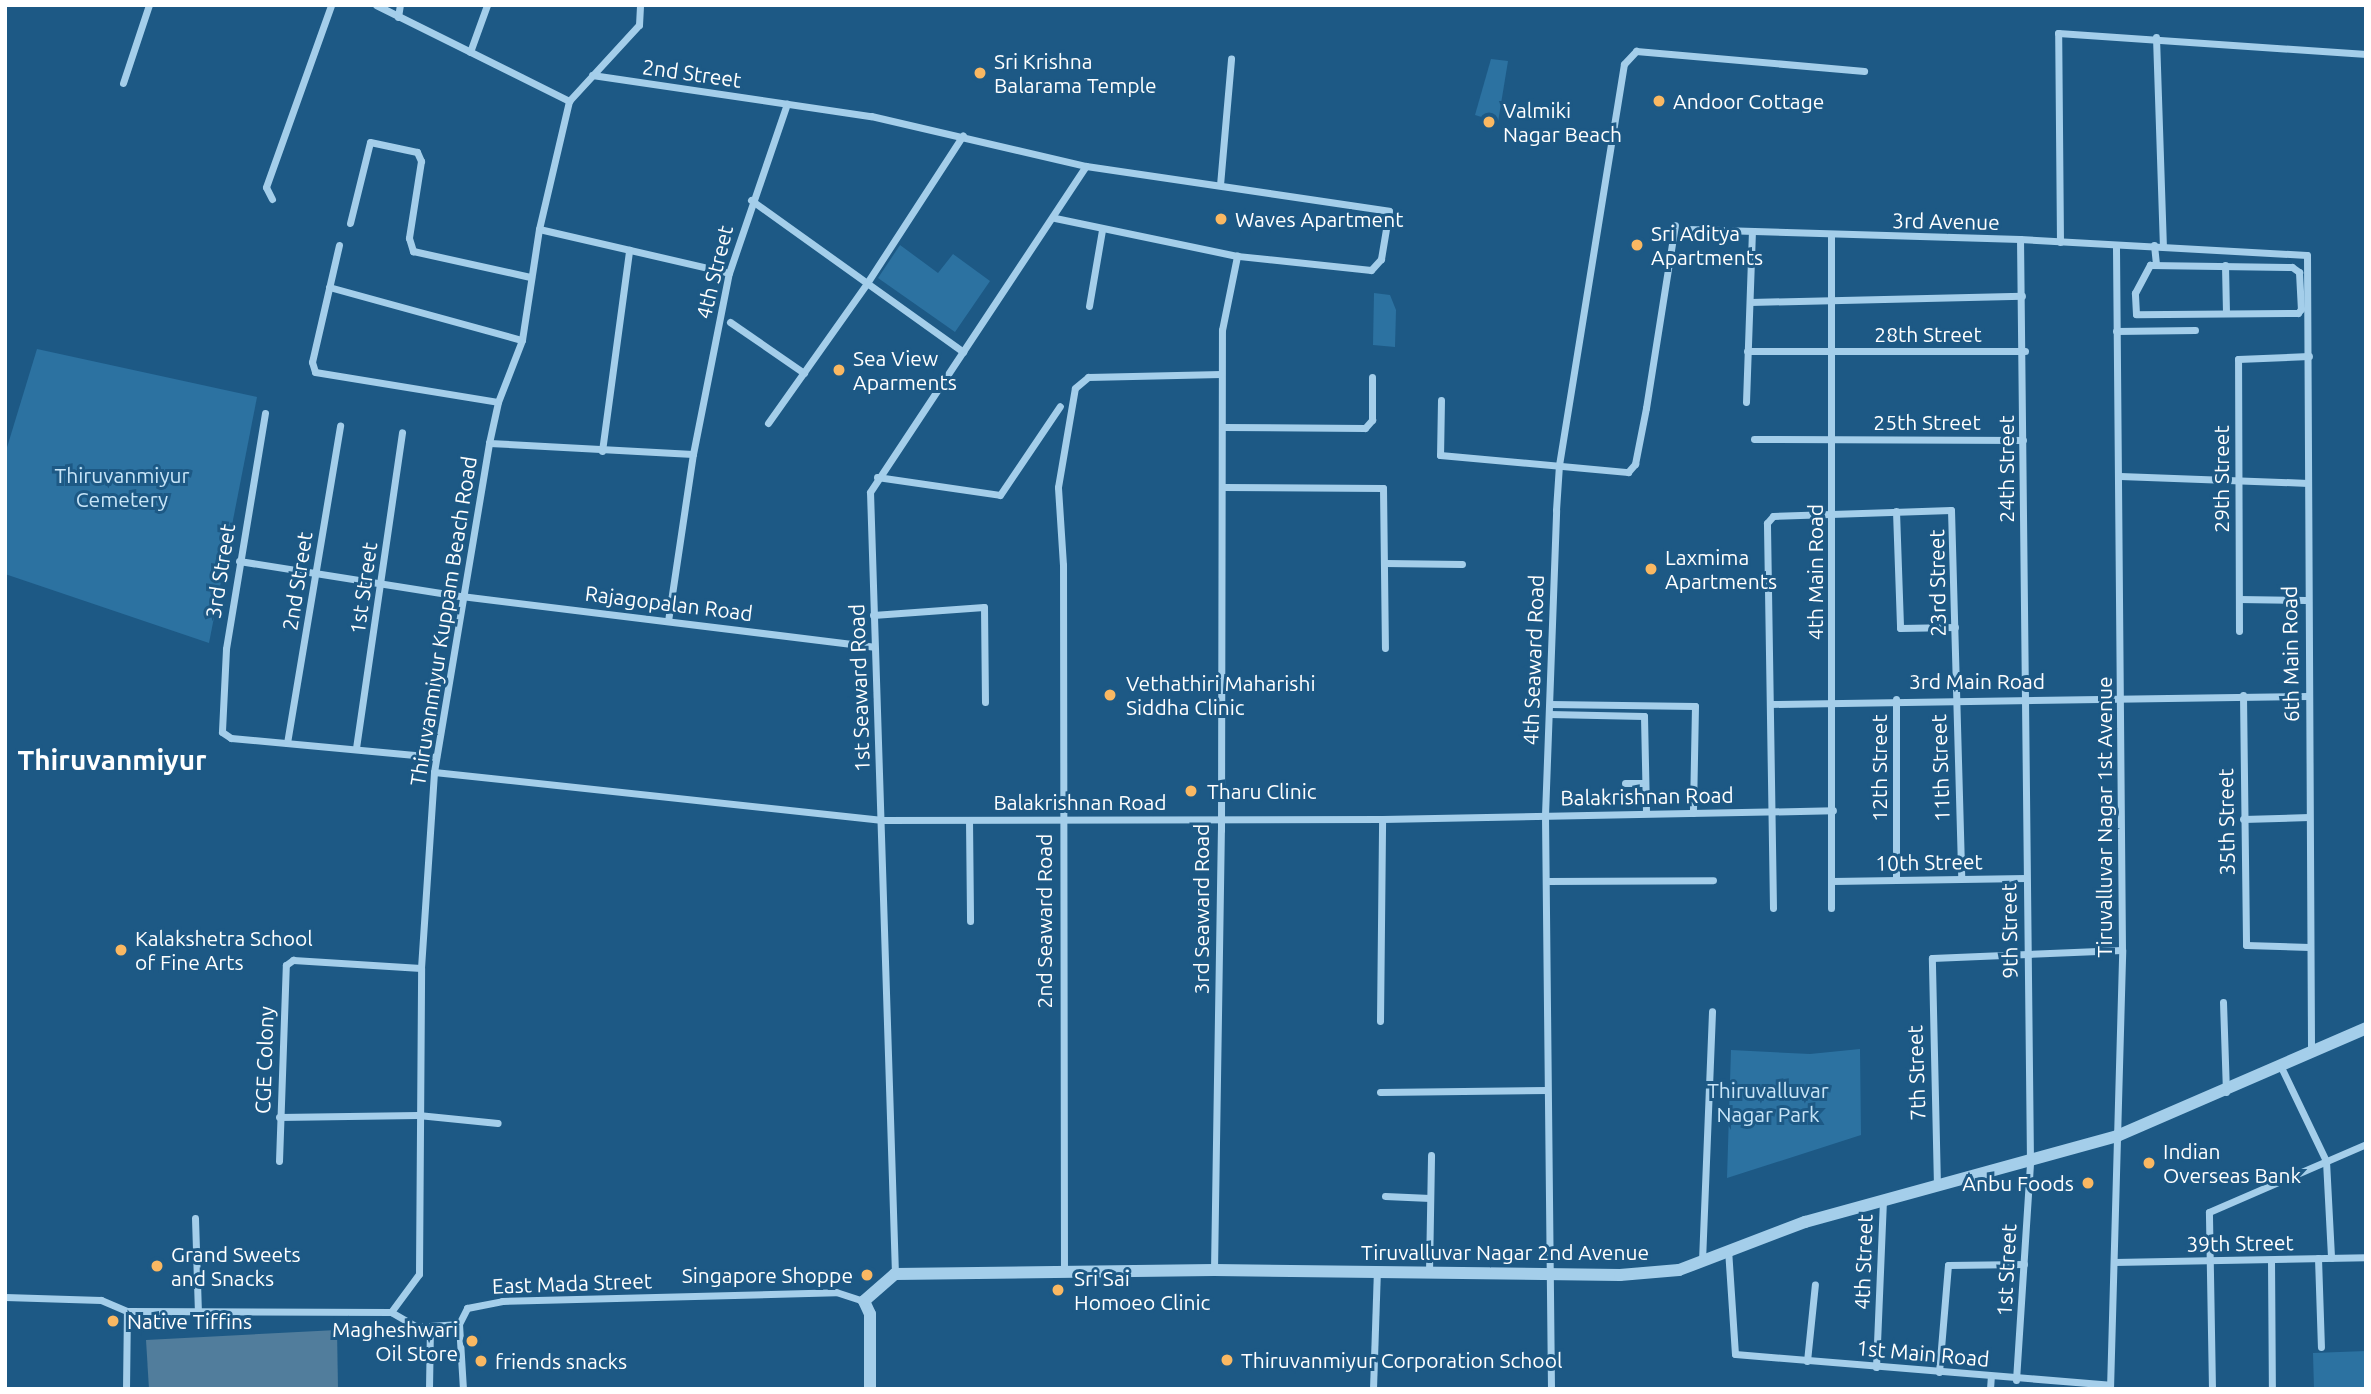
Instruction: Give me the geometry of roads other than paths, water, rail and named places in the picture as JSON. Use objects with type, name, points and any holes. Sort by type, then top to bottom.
[{"type":"street","points":[[123,83],[149,5]]},
{"type":"street","points":[[272,199],[266,187],[331,5]]},
{"type":"street","points":[[376,5],[569,101]]},
{"type":"street","points":[[398,17],[400,5]]},
{"type":"street","points":[[470,52],[487,5]]},
{"type":"street","name":"Thiruvanmiyur Kuppam Beach Road","points":[[391,1312],[419,1274],[421,968],[434,772],[488,443],[498,402],[522,340],[539,229],[569,101],[639,25],[640,5]]},
{"type":"street","points":[[2060,242],[2057,35],[2156,37],[2366,54]]},
{"type":"street","points":[[2156,37],[2163,246]]},
{"type":"street","name":"4th Seaward Road","points":[[1551,1389],[1545,816],[1559,465],[1623,64],[1629,53],[1864,71]]},
{"type":"street","points":[[1220,185],[1231,58]]},
{"type":"street","name":"2nd Street","points":[[592,75],[787,104],[963,135],[1086,166],[1390,211],[1381,259],[1371,270],[1237,256]]},
{"type":"street","name":"4th Street","points":[[668,621],[693,454],[729,273],[751,200],[787,104]]},
{"type":"street","points":[[768,423],[867,283],[963,135]]},
{"type":"street","points":[[350,223],[370,142],[417,152],[421,161],[409,238],[413,251],[530,277]]},
{"type":"street","name":"1st Seaward Road","points":[[895,1274],[870,492],[877,477],[1055,218],[1086,166]]},
{"type":"street","points":[[751,200],[963,352]]},
{"type":"street","points":[[1055,218],[1102,230],[1237,256]]},
{"type":"street","points":[[1441,400],[1438,454],[1623,472],[1633,468],[1675,225]]},
{"type":"street","points":[[539,229],[729,273]]},
{"type":"street","name":"3rd Avenue","points":[[1687,229],[1832,237],[2020,239],[2116,245]]},
{"type":"street","points":[[1089,306],[1102,230]]},
{"type":"street","points":[[1746,402],[1752,232]]},
{"type":"street","name":"4th Main Road","points":[[1831,908],[1832,237]]},
{"type":"street","name":"24th Street","points":[[2020,239],[2025,351],[2022,440],[2026,698]]},
{"type":"street","points":[[2116,245],[2206,249],[2213,265]]},
{"type":"street","name":"Tiruvalluvar Nagar 1st Avenue","points":[[2110,1387],[2122,950],[2116,245]]},
{"type":"street","points":[[2154,245],[2155,265]]},
{"type":"street","points":[[339,246],[312,362],[321,376],[498,402]]},
{"type":"street","name":"6th Main Road","points":[[2206,249],[2307,255],[2309,356],[2306,600],[2311,1054]]},
{"type":"street","points":[[602,451],[629,250]]},
{"type":"street","name":"3rd Seaward Road","points":[[1214,1270],[1223,487],[1221,374],[1222,330],[1237,256]]},
{"type":"street","points":[[2150,265],[2155,265],[2292,267],[2299,272],[2301,309],[2298,313],[2136,314],[2140,278],[2150,265]]},
{"type":"street","points":[[2225,265],[2225,313]]},
{"type":"street","points":[[329,287],[522,340]]},
{"type":"street","points":[[1750,302],[2022,296]]},
{"type":"street","points":[[730,322],[804,373]]},
{"type":"street","points":[[2116,331],[2195,330]]},
{"type":"street","name":"28th Street","points":[[1747,351],[2025,351]]},
{"type":"street","name":"29th Street","points":[[2239,631],[2238,359],[2309,356]]},
{"type":"street","name":"2nd Seaward Road","points":[[1064,1272],[1061,820],[1063,565],[1058,487],[1075,387],[1082,378],[1221,374]]},
{"type":"street","points":[[1223,427],[1368,426],[1372,377]]},
{"type":"street","points":[[877,477],[1000,495],[1060,406]]},
{"type":"street","name":"3rd Street","points":[[265,413],[226,649],[224,734],[287,743]]},
{"type":"street","name":"2nd Street","points":[[287,743],[340,425]]},
{"type":"street","name":"1st Street","points":[[356,748],[402,432]]},
{"type":"street","name":"25th Street","points":[[1755,439],[2022,440]]},
{"type":"street","points":[[488,443],[693,454]]},
{"type":"street","points":[[2120,476],[2308,483]]},
{"type":"street","points":[[1223,487],[1381,487],[1385,563],[1385,648]]},
{"type":"street","name":"23rd Street","points":[[1896,511],[1951,510],[1956,698]]},
{"type":"street","points":[[1773,908],[1768,519],[1896,511],[1901,629],[1955,627]]},
{"type":"street","name":"Rajagopalan Road","points":[[239,561],[461,596],[874,647]]},
{"type":"street","points":[[1385,563],[1462,564]]},
{"type":"street","points":[[2239,599],[2306,600]]},
{"type":"street","points":[[873,615],[984,607],[985,702]]},
{"type":"street","name":"35th Street","points":[[2243,695],[2247,947],[2309,947]]},
{"type":"street","name":"3rd Main Road","points":[[1770,704],[1956,698],[2309,696]]},
{"type":"street","name":"11th Street","points":[[1956,698],[1961,878]]},
{"type":"street","name":"9th Street","points":[[2026,698],[2029,1162]]},
{"type":"street","name":"12th Street","points":[[1896,699],[1896,879]]},
{"type":"street","points":[[1550,704],[1695,706],[1693,813]]},
{"type":"street","points":[[1549,713],[1644,716],[1646,813]]},
{"type":"street","points":[[287,743],[436,757]]},
{"type":"street","name":"Balakrishnan Road","points":[[434,772],[882,820],[1382,818],[1833,810]]},
{"type":"street","points":[[1625,783],[1645,783]]},
{"type":"street","points":[[2243,819],[2309,817]]},
{"type":"street","points":[[1380,1021],[1382,818]]},
{"type":"street","points":[[969,820],[970,921]]},
{"type":"street","name":"10th Street","points":[[1832,881],[2026,878]]},
{"type":"street","points":[[1547,881],[1713,880]]},
{"type":"street","points":[[2027,953],[2122,950]]},
{"type":"street","name":"7th Street","points":[[1938,1187],[1932,958],[2027,953]]},
{"type":"street","name":"CGE Colony","points":[[279,1161],[279,1117],[289,961],[421,968]]},
{"type":"street","points":[[2222,1002],[2226,1093]]},
{"type":"street","points":[[1702,1262],[1712,1011]]},
{"type":"street","name":"Tiruvalluvar Nagar 2nd Avenue","points":[[895,1274],[1214,1270],[1620,1275],[1679,1270],[1728,1249],[1883,1200],[2117,1136],[2282,1069],[2366,1028]]},
{"type":"street","points":[[2282,1069],[2326,1161],[2330,1258]]},
{"type":"street","points":[[1380,1092],[1547,1090]]},
{"type":"street","points":[[279,1117],[418,1115],[498,1123]]},
{"type":"street","points":[[2212,1389],[2210,1211],[2366,1144]]},
{"type":"street","points":[[1429,1272],[1431,1155]]},
{"type":"street","name":"1st Street","points":[[2016,1380],[2029,1162]]},
{"type":"street","points":[[1385,1196],[1430,1198]]},
{"type":"street","name":"4th Street","points":[[1876,1367],[1883,1200]]},
{"type":"street","points":[[195,1218],[198,1311]]},
{"type":"street","name":"1st Main Road","points":[[1728,1249],[1734,1353],[2110,1387]]},
{"type":"street","name":"39th Street","points":[[2114,1262],[2271,1261],[2366,1257]]},
{"type":"street","points":[[2318,1258],[2321,1347]]},
{"type":"street","points":[[2271,1261],[2272,1389]]},
{"type":"street","points":[[1939,1372],[1948,1265],[2024,1264]]},
{"type":"street","points":[[1373,1389],[1377,1271]]},
{"type":"street","points":[[870,1389],[870,1314],[864,1301],[895,1274]]},
{"type":"street","points":[[1807,1361],[1815,1284]]},
{"type":"street","name":"East Mada Street","points":[[459,1324],[467,1308],[502,1301],[836,1292],[864,1301]]},
{"type":"street","points":[[5,1297],[101,1300],[127,1311],[391,1312],[415,1326],[459,1324],[463,1389]]},
{"type":"street","points":[[126,1389],[127,1311]]},
{"type":"street","points":[[429,1389],[430,1326]]},
{"type":"street","points":[[1990,1389],[1991,1376]]},
{"type":"place","name":"Sri Krishna Balarama Temple","points":[[980,73]]},
{"type":"place","name":"Andoor Cottage","points":[[1659,101]]},
{"type":"place","name":"Valmiki Nagar Beach","points":[[1489,122]]},
{"type":"place","name":"Waves Apartment","points":[[1221,219]]},
{"type":"place","name":"Sri Aditya Apartments","points":[[1637,245]]},
{"type":"place","name":"Sea View Aparments","points":[[839,370]]},
{"type":"place","name":"Laxmima Apartments","points":[[1651,569]]},
{"type":"place","name":"Vethathiri Maharishi Siddha Clinic","points":[[1110,695]]},
{"type":"place","name":"Tharu Clinic","points":[[1191,791]]},
{"type":"place","name":"Kalakshetra School of Fine Arts","points":[[121,950]]},
{"type":"place","name":"Indian Overseas Bank","points":[[2149,1163]]},
{"type":"place","name":"Anbu Foods","points":[[2088,1183]]},
{"type":"place","name":"Grand Sweets and Snacks","points":[[157,1266]]},
{"type":"place","name":"Singapore Shoppe","points":[[867,1275]]},
{"type":"place","name":"Sri Sai Homoeo Clinic","points":[[1058,1290]]},
{"type":"place","name":"Native Tiffins","points":[[113,1321]]},
{"type":"place","name":"Magheshwari Oil Store","points":[[472,1341]]},
{"type":"place","name":"Thiruvanmiyur Corporation School","points":[[1227,1360]]},
{"type":"place","name":"friends snacks","points":[[481,1361]]},
{"type":"district","name":"Thiruvanmiyur","points":[[112,760]]},
{"type":"park label","name":"Thiruvanmiyur Cemetery","points":[[122,487]]},
{"type":"park label","name":"Thiruvalluvar Nagar Park","points":[[1768,1102]]}]
